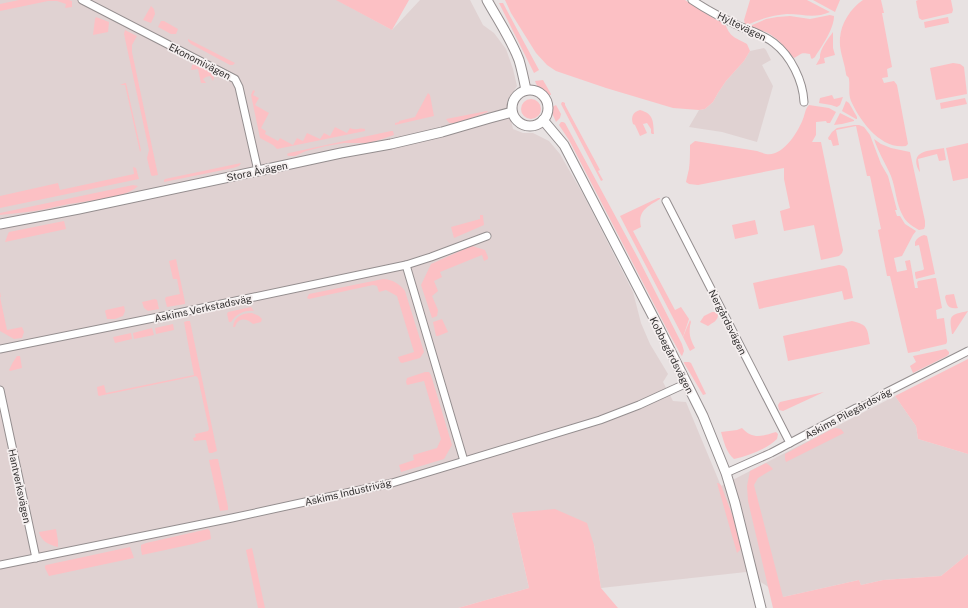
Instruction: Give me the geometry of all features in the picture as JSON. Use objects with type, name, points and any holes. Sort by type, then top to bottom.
[{"type":"street","name":"Ekonomivägen","points":[[82,0],[235,79],[239,87],[258,171]]},
{"type":"street","points":[[486,0],[515,50],[526,90]]},
{"type":"street","name":"Hyltevägen","points":[[692,0],[727,20],[763,36],[774,43],[787,58],[798,76],[804,93],[804,102]]},
{"type":"street","points":[[526,90],[536,91],[544,97],[548,106],[546,116],[539,124],[534,126],[528,126],[518,122],[512,112],[512,105],[515,98],[526,90]]},
{"type":"street","name":"Stora Åvägen","points":[[0,224],[391,144],[442,132],[512,112]]},
{"type":"street","name":"Kobbegårdsvägen","points":[[543,120],[564,145],[703,416],[726,473],[761,608]]},
{"type":"street","name":"Nergårdsvägen","points":[[666,201],[790,443]]},
{"type":"street","name":"Askims Verkstadsväg","points":[[0,349],[406,265],[487,236]]},
{"type":"street","points":[[406,265],[464,461]]},
{"type":"street","name":"Askims Pilegårdsväg","points":[[726,473],[790,443],[856,408],[866,405],[968,351]]},
{"type":"street","name":"Askims Industriväg","points":[[0,565],[232,518],[392,483],[600,420],[687,383]]},
{"type":"street","name":"Hantverksvägen","points":[[0,390],[36,558]]},
{"type":"shaded area","points":[[0,0],[337,0],[392,30],[420,0],[470,0],[483,25],[494,33],[506,49],[513,69],[517,86],[507,101],[513,129],[523,133],[533,133],[549,141],[560,154],[584,196],[633,292],[641,323],[650,344],[668,374],[663,382],[673,401],[686,402],[721,486],[895,396],[916,426],[918,439],[968,454],[968,554],[941,576],[883,580],[861,585],[859,580],[783,597],[746,572],[601,588],[594,545],[512,513],[529,588],[458,608],[0,608]]},
{"type":"shaded area","points":[[19,0],[69,0],[72,1],[72,7],[65,8],[66,4],[57,1],[48,1],[0,11],[0,4]]},
{"type":"shaded area","points":[[336,0],[409,0],[392,30]]},
{"type":"shaded area","points":[[505,0],[685,0],[713,18],[725,23],[729,32],[747,44],[750,51],[744,61],[726,81],[713,102],[705,109],[673,108],[556,71],[547,65],[536,53],[511,13]]},
{"type":"shaded area","points":[[750,0],[807,0],[830,12],[814,16],[787,14],[777,15],[747,25],[745,24],[744,20]]},
{"type":"shaded area","points":[[813,0],[840,0],[835,12]]},
{"type":"shaded area","points":[[863,0],[881,0],[892,67],[887,69],[888,77],[882,78],[884,83],[894,81],[897,85],[908,144],[906,146],[897,146],[880,139],[872,132],[860,117],[850,98],[849,79],[846,74],[841,53],[840,38],[842,27],[847,16],[854,7]]},
{"type":"shaded area","points":[[951,0],[953,10],[952,13],[922,20],[919,18],[916,1]]},
{"type":"shaded area","points":[[499,3],[503,3],[539,70],[534,73]]},
{"type":"shaded area","points":[[151,6],[154,9],[155,14],[151,23],[143,20]]},
{"type":"shaded area","points":[[830,15],[834,16],[830,32],[815,57],[812,59],[810,54],[804,53],[794,58],[772,35],[750,26],[766,19],[777,17],[790,16],[810,19]]},
{"type":"shaded area","points":[[96,17],[109,22],[108,32],[93,35]]},
{"type":"shaded area","points":[[948,17],[949,23],[925,28],[924,22]]},
{"type":"shaded area","points":[[161,21],[164,21],[178,29],[176,34],[171,34],[158,27]]},
{"type":"shaded area","points":[[125,30],[137,36],[132,45],[132,52],[158,175],[151,175],[147,158],[149,150],[124,34]]},
{"type":"shaded area","points":[[833,32],[833,48],[835,55],[824,58],[825,63],[816,65],[823,47]]},
{"type":"shaded area","points":[[188,39],[235,63],[230,65],[191,44]]},
{"type":"shaded area","points":[[764,48],[771,60],[762,65],[773,86],[757,142],[722,132],[689,127],[699,110],[705,109],[713,102],[726,81],[744,61],[750,51]]},
{"type":"shaded area","points":[[953,63],[960,64],[964,67],[967,94],[936,100],[930,68]]},
{"type":"shaded area","points":[[195,64],[215,74],[213,81],[210,76],[203,79],[206,83],[201,83],[198,69],[191,70],[192,65]]},
{"type":"shaded area","points":[[543,80],[551,95],[541,91],[537,86],[535,81]]},
{"type":"shaded area","points":[[125,83],[141,150],[140,152],[125,85],[120,85]]},
{"type":"shaded area","points":[[253,90],[255,91],[253,95],[259,98],[255,105],[269,113],[261,128],[266,131],[265,134],[278,141],[280,138],[293,145],[297,138],[303,141],[307,133],[320,139],[324,133],[330,136],[335,127],[347,133],[350,128],[365,129],[365,131],[277,149],[260,138],[251,95]]},
{"type":"shaded area","points":[[428,93],[430,95],[434,116],[395,125],[395,123],[399,121],[415,117]]},
{"type":"shaded area","points":[[832,95],[834,99],[843,97],[840,105],[837,107],[819,103],[820,98]]},
{"type":"shaded area","points":[[965,98],[967,104],[941,109],[940,103]]},
{"type":"shaded area","points":[[527,99],[535,99],[541,105],[541,113],[535,119],[527,119],[521,113],[521,105]]},
{"type":"shaded area","points":[[846,101],[849,103],[857,119],[842,111]]},
{"type":"shaded area","points":[[562,102],[565,103],[600,170],[598,171],[603,180],[601,181],[561,104]]},
{"type":"shaded area","points":[[556,105],[561,114],[560,118],[556,122],[552,113],[552,107]]},
{"type":"shaded area","points":[[809,105],[829,108],[836,112],[830,123],[827,123],[826,121],[816,122],[816,135],[812,142],[821,142],[843,250],[839,256],[821,260],[814,225],[784,231],[780,211],[790,208],[784,179],[784,168],[698,185],[689,184],[686,182],[689,166],[690,145],[695,141],[772,154],[784,148],[794,137]]},
{"type":"shaded area","points":[[640,110],[648,114],[652,119],[654,134],[651,133],[651,129],[647,123],[643,124],[642,122],[647,133],[640,136],[635,125],[633,124],[632,120],[635,112]]},
{"type":"shaded area","points":[[488,112],[454,123],[449,123],[446,119]]},
{"type":"shaded area","points":[[840,113],[854,120],[854,121],[834,125]]},
{"type":"shaded area","points":[[561,122],[565,123],[638,258],[682,344],[684,351],[682,356],[569,140],[559,125]]},
{"type":"shaded area","points":[[854,125],[864,127],[870,135],[881,164],[888,176],[897,210],[895,210],[897,216],[900,216],[905,224],[916,231],[902,256],[894,258],[897,272],[907,270],[905,261],[910,260],[915,288],[918,288],[918,281],[936,278],[942,308],[936,310],[937,319],[944,318],[947,340],[946,344],[908,353],[890,276],[887,276],[878,230],[881,229],[870,176],[867,176],[856,126],[836,130],[839,145],[833,146],[831,140],[828,138],[837,128]]},
{"type":"shaded area","points":[[393,131],[394,135],[368,143],[344,143],[306,151],[295,156],[288,156],[287,154],[289,153]]},
{"type":"shaded area","points":[[874,139],[891,148],[910,152],[925,221],[924,229],[919,230],[908,222],[903,216],[899,207],[891,176]]},
{"type":"shaded area","points":[[968,143],[968,178],[953,181],[946,148]]},
{"type":"shaded area","points":[[944,148],[946,160],[939,161],[937,154],[918,159],[920,172],[919,171],[917,159],[919,155],[927,151]]},
{"type":"shaded area","points":[[241,163],[239,166],[233,168],[164,182],[165,179]]},
{"type":"shaded area","points":[[133,167],[136,168],[139,179],[0,208],[0,196],[58,183],[60,190],[134,174]]},
{"type":"shaded area","points":[[133,185],[138,186],[133,190],[118,196],[40,210],[0,215],[0,213]]},
{"type":"shaded area","points":[[658,198],[660,199],[648,206],[642,213],[640,221],[641,227],[633,231],[675,310],[681,307],[689,319],[683,337],[620,216]]},
{"type":"shaded area","points":[[480,215],[483,215],[484,225],[454,238],[451,227],[480,219]]},
{"type":"shaded area","points":[[755,220],[758,234],[735,239],[732,225]]},
{"type":"shaded area","points":[[64,221],[66,229],[5,242],[9,232]]},
{"type":"shaded area","points":[[924,235],[927,236],[935,274],[916,279],[915,272],[924,269],[919,245],[915,246],[915,242],[919,237]]},
{"type":"shaded area","points":[[472,246],[485,250],[488,259],[484,261],[482,255],[440,272],[442,277],[434,281],[438,291],[432,296],[438,310],[437,316],[432,318],[421,285],[431,264]]},
{"type":"shaded area","points":[[176,259],[185,304],[167,307],[166,297],[180,294],[177,279],[173,279],[169,261]]},
{"type":"shaded area","points":[[839,265],[844,266],[847,269],[853,298],[844,300],[842,291],[759,309],[753,283]]},
{"type":"shaded area","points":[[383,279],[396,282],[405,291],[424,352],[420,358],[402,363],[400,362],[398,357],[414,352],[397,296],[386,290],[379,292],[377,286],[373,285],[309,299],[307,298],[309,294]]},
{"type":"shaded area","points":[[954,294],[958,308],[952,308],[947,305],[946,295]]},
{"type":"shaded area","points":[[0,297],[7,330],[22,327],[24,332],[22,338],[14,339],[0,331]]},
{"type":"shaded area","points":[[155,299],[157,300],[159,309],[148,311],[144,308],[142,302]]},
{"type":"shaded area","points":[[124,306],[125,311],[123,316],[115,319],[107,319],[106,310]]},
{"type":"shaded area","points":[[251,307],[254,311],[241,313],[229,322],[228,312]]},
{"type":"shaded area","points":[[968,311],[953,334],[952,334],[952,317]]},
{"type":"shaded area","points":[[712,312],[716,312],[718,315],[714,322],[708,326],[700,322],[704,316]]},
{"type":"shaded area","points":[[252,313],[262,319],[261,322],[253,324],[245,320],[240,320],[235,327],[233,327],[239,316]]},
{"type":"shaded area","points":[[442,319],[448,332],[436,336],[433,322]]},
{"type":"shaded area","points":[[690,320],[690,335],[695,348],[690,351],[683,337]]},
{"type":"shaded area","points":[[190,321],[217,451],[212,453],[209,453],[206,440],[194,441],[193,438],[196,437],[195,434],[208,431],[209,429],[198,378],[196,376],[98,395],[97,387],[104,385],[106,393],[194,375],[184,322]]},
{"type":"shaded area","points":[[852,321],[862,324],[866,328],[870,344],[788,361],[783,336]]},
{"type":"shaded area","points":[[173,324],[174,330],[156,334],[155,328]]},
{"type":"shaded area","points":[[152,328],[154,335],[134,339],[133,333]]},
{"type":"shaded area","points":[[131,333],[132,339],[115,343],[113,337]]},
{"type":"shaded area","points":[[946,349],[949,352],[947,356],[913,373],[910,366],[916,362],[913,356]]},
{"type":"shaded area","points":[[17,356],[20,356],[22,368],[10,371],[9,370]]},
{"type":"shaded area","points":[[968,359],[968,454],[918,439],[916,426],[895,396]]},
{"type":"shaded area","points":[[684,362],[691,363],[706,394],[703,395]]},
{"type":"shaded area","points":[[429,372],[431,375],[452,445],[444,459],[401,472],[399,465],[414,460],[413,455],[437,448],[441,439],[424,381],[407,385],[406,382],[407,378]]},
{"type":"shaded area","points":[[824,392],[783,411],[779,410],[778,405],[780,402]]},
{"type":"shaded area","points":[[742,428],[754,436],[762,436],[776,432],[778,434],[777,439],[757,452],[734,459],[727,450],[721,432]]},
{"type":"shaded area","points":[[836,428],[841,429],[844,433],[786,462],[785,454]]},
{"type":"shaded area","points":[[218,459],[228,510],[220,511],[209,460]]},
{"type":"shaded area","points":[[766,463],[773,469],[758,478],[754,485],[783,597],[859,580],[861,585],[883,580],[941,576],[968,554],[968,608],[773,608],[748,501],[747,486],[750,471]]},
{"type":"shaded area","points":[[717,483],[721,485],[739,535],[741,548],[737,553]]},
{"type":"shaded area","points":[[555,509],[587,523],[594,545],[601,588],[618,608],[458,608],[529,588],[512,513]]},
{"type":"shaded area","points":[[56,529],[58,547],[46,542],[39,532]]},
{"type":"shaded area","points":[[208,529],[210,531],[211,539],[142,555],[141,545],[146,543]]},
{"type":"shaded area","points":[[130,547],[134,558],[49,576],[45,568],[46,565]]},
{"type":"shaded area","points":[[252,548],[265,608],[258,608],[246,550]]}]
